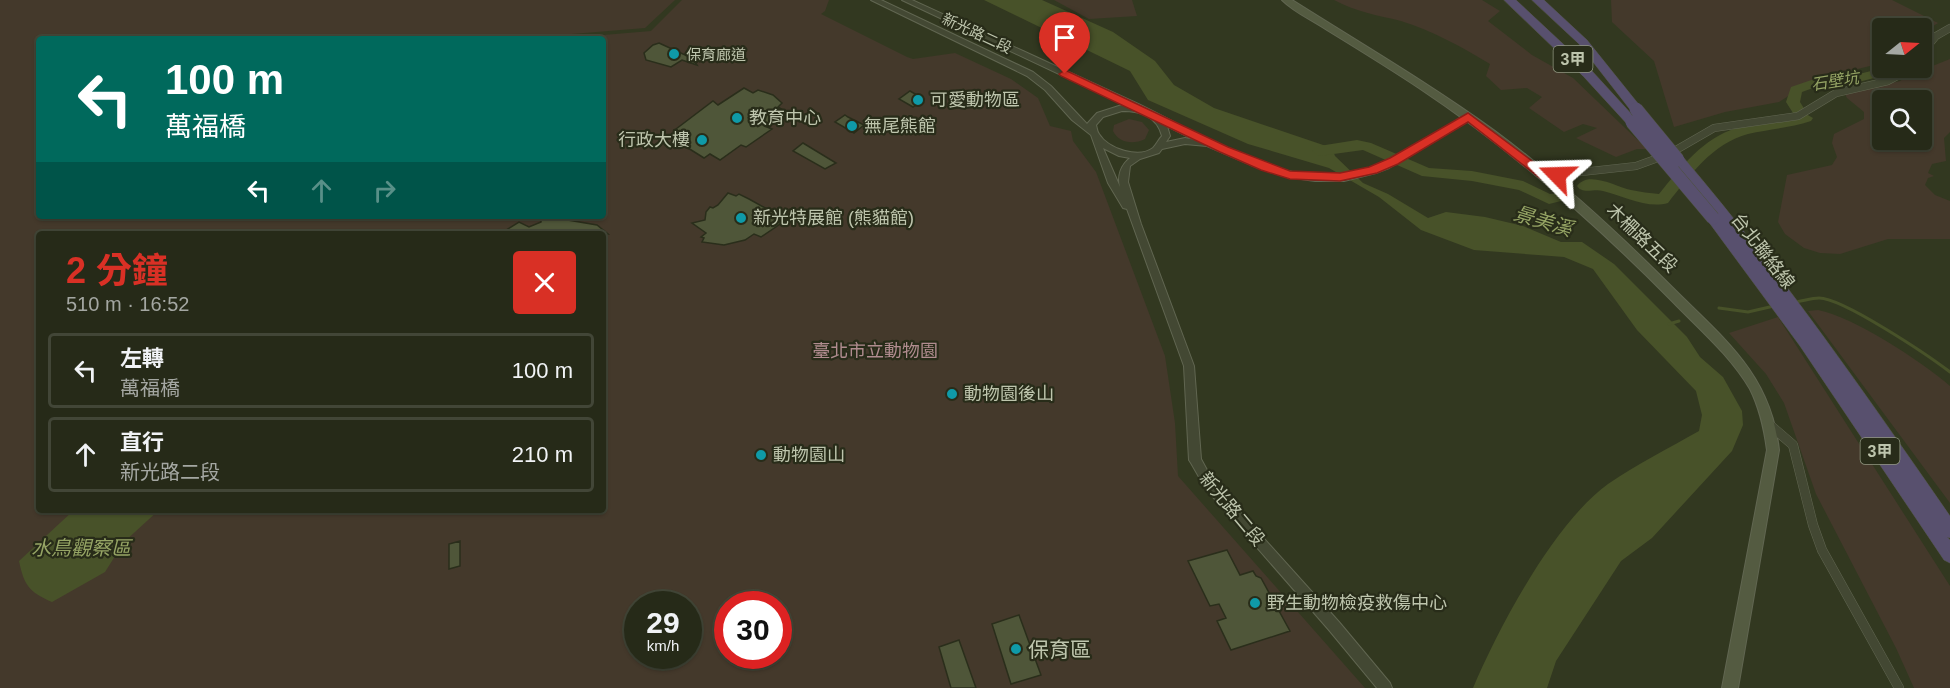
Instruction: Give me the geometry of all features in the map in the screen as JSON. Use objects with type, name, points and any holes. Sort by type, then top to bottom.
[{"type":"highway","points":[[1496,0],[1630,113]]},
{"type":"highway","name":"台北聯絡線","points":[[1510,0],[1678,160],[1813,341],[1950,531]]},
{"type":"highway","name":"台北聯絡線","points":[[1520,0],[1598,74],[1719,217]]},
{"type":"highway","points":[[1538,0],[1583,42],[1630,113]]},
{"type":"highway","points":[[1544,0],[1561,20]]},
{"type":"highway","name":"台北聯絡線","points":[[1813,341],[1950,555]]},
{"type":"main road","name":"木柵路五段","points":[[1284,0],[1401,71],[1468,117],[1545,176],[1646,268],[1736,359],[1761,395],[1772,426],[1773,450],[1730,688]]},
{"type":"street","name":"新光路二段","points":[[875,0],[1030,74],[1052,89],[1072,117],[1094,135],[1113,183],[1136,224]]},
{"type":"street","name":"新光路二段","points":[[906,0],[1224,150],[1290,175],[1316,177],[1363,174],[1394,161],[1468,117]]},
{"type":"street","points":[[1932,41],[1950,28]]},
{"type":"street","points":[[1545,176],[1601,171],[1650,162],[1670,154],[1714,128],[1798,116],[1833,94],[1895,78]]},
{"type":"street","points":[[1130,108],[1149,113],[1165,130],[1166,136],[1160,146],[1139,154],[1113,151],[1094,135],[1094,122],[1108,111],[1130,108]]},
{"type":"street","name":"新光路二段","points":[[1160,146],[1185,141],[1224,150]]},
{"type":"street","name":"新光路二段","points":[[1139,154],[1129,161],[1123,173],[1123,182],[1136,224],[1190,366],[1195,460],[1202,476],[1372,670],[1385,688]]},
{"type":"street","name":"木柵路五段","points":[[1772,426],[1793,445],[1813,525],[1822,550],[1899,688]]},
{"type":"green space","name":"臺北市立動物園","points":[[0,0],[675,0],[645,28],[548,36],[36,36],[36,219],[606,219],[606,36],[592,36],[651,31],[682,0],[829,0],[825,11],[821,14],[907,57],[913,59],[955,53],[1011,79],[1038,98],[1050,126],[1071,131],[1073,141],[1096,172],[1165,356],[1175,423],[1178,476],[1365,688],[0,688]]},
{"type":"green space","points":[[1054,0],[1132,0],[1137,16],[1089,19]]},
{"type":"green space","points":[[1334,0],[1482,0],[1500,11],[1488,21],[1532,55],[1573,78],[1647,149],[1637,149],[1616,157],[1576,138],[1597,128],[1583,124],[1564,132],[1529,108],[1542,97],[1527,88],[1501,90],[1486,76],[1490,64],[1413,25],[1359,10]]},
{"type":"green space","points":[[1611,0],[1892,0],[1928,18],[1872,18],[1872,65],[1813,80],[1779,102],[1725,112],[1674,127],[1654,61],[1612,22]]},
{"type":"green space","points":[[1950,59],[1950,132],[1944,138],[1946,161],[1932,164],[1928,173],[1934,176],[1928,178],[1925,185],[1935,195],[1950,201],[1950,239],[1888,239],[1840,254],[1820,253],[1804,248],[1785,234],[1778,222],[1787,175],[1832,165],[1837,157],[1832,143],[1834,134],[1864,119],[1864,112],[1845,94],[1905,78],[1932,78],[1932,66]]},
{"type":"green space","points":[[1129,119],[1142,122],[1149,130],[1145,139],[1127,142],[1116,135],[1113,131],[1114,125]]},
{"type":"green space","points":[[1818,310],[1850,321],[1887,341],[1950,386],[1950,503],[1808,311]]},
{"type":"green space","points":[[1778,317],[1950,586],[1950,688],[1914,688],[1896,648],[1816,494],[1784,403],[1766,374],[1729,333]]},
{"type":"water","points":[[984,0],[1042,0],[1113,32],[1155,61],[1174,85],[1214,108],[1332,148],[1335,156],[1363,183],[1388,194],[1428,218],[1446,212],[1485,217],[1523,226],[1561,242],[1582,242],[1614,264],[1687,337],[1700,357],[1723,377],[1742,411],[1743,425],[1732,451],[1652,538],[1621,561],[1556,661],[1547,688],[1473,688],[1497,636],[1530,578],[1548,550],[1588,501],[1608,484],[1699,431],[1702,415],[1696,391],[1637,330],[1593,269],[1564,257],[1474,250],[1421,230],[1379,197],[1329,168],[1248,144],[1148,100],[1130,71]]},
{"type":"water","name":"水鳥觀察區","points":[[71,513],[156,513],[124,542],[105,572],[52,602],[29,587],[19,561]]},
{"type":"building","name":"保育廊道","points":[[659,43],[685,55],[693,52],[704,56],[695,62],[697,65],[682,60],[671,67],[646,60],[644,53]]},
{"type":"building","name":"教育中心","points":[[744,88],[753,93],[758,90],[773,95],[782,103],[778,107],[788,113],[767,127],[772,129],[746,147],[741,145],[720,160],[710,154],[704,158],[680,143],[685,138],[675,133],[678,131],[676,129],[713,101],[718,105]]},
{"type":"building","name":"可愛動物區","points":[[910,91],[924,99],[913,107],[899,99]]},
{"type":"building","name":"無尾熊館","points":[[845,115],[864,125],[854,133],[835,122]]},
{"type":"building","points":[[803,143],[836,163],[825,169],[793,151]]},
{"type":"building","name":"新光特展館 (熊貓館)","points":[[728,193],[736,196],[739,194],[749,199],[776,214],[773,216],[783,222],[761,237],[754,234],[745,240],[724,245],[702,242],[704,238],[701,237],[706,233],[692,223],[705,220],[706,212],[710,207],[718,205]]},
{"type":"building","points":[[562,219],[597,225],[604,231],[505,231],[519,222],[529,227],[541,220]]},
{"type":"building","points":[[460,541],[460,566],[449,569],[449,544]]},
{"type":"building","name":"野生動物檢疫救傷中心","points":[[1227,550],[1240,575],[1253,571],[1261,578],[1290,631],[1231,650],[1217,621],[1226,618],[1219,604],[1210,606],[1188,561]]},
{"type":"building","name":"保育區","points":[[1019,615],[1041,675],[1011,684],[992,624]]},
{"type":"building","points":[[959,640],[976,688],[951,688],[939,647]]},
{"type":"waterway","name":"石壁坑","points":[[1798,110],[1793,102],[1796,90],[1823,80],[1847,81],[1872,74]]},
{"type":"waterway","name":"石壁坑","points":[[1584,186],[1602,185],[1628,195],[1663,199],[1703,153],[1723,139],[1742,131],[1806,118]]},
{"type":"waterway","name":"石壁坑","points":[[1319,151],[1357,145],[1366,146],[1427,173],[1472,176],[1523,186],[1549,199],[1556,197]]},
{"type":"waterway","points":[[1796,302],[1819,298]]},
{"type":"waterway","points":[[1819,298],[1847,307],[1865,317],[1950,372]]},
{"type":"waterway","points":[[1719,308],[1748,312],[1774,306]]},
{"type":"waterway","points":[[1669,324],[1679,321]]},
{"type":"place","name":"保育廊道","points":[[674,54]]},
{"type":"place","name":"可愛動物區","points":[[918,100]]},
{"type":"place","name":"教育中心","points":[[737,118]]},
{"type":"place","name":"無尾熊館","points":[[852,126]]},
{"type":"place","name":"行政大樓","points":[[702,140]]},
{"type":"place","name":"新光特展館 (熊貓館)","points":[[741,218]]},
{"type":"place","name":"動物園後山","points":[[952,394]]},
{"type":"place","name":"動物園山","points":[[761,455]]},
{"type":"place","name":"野生動物檢疫救傷中心","points":[[1255,603]]},
{"type":"place","name":"保育區","points":[[1016,649]]},
{"type":"route","points":[[1065,74],[1224,150],[1290,175],[1340,177],[1363,174],[1394,161],[1468,117],[1545,176],[1557,175]]},
{"type":"water label","name":"景美溪","points":[[1543,221]]}]
